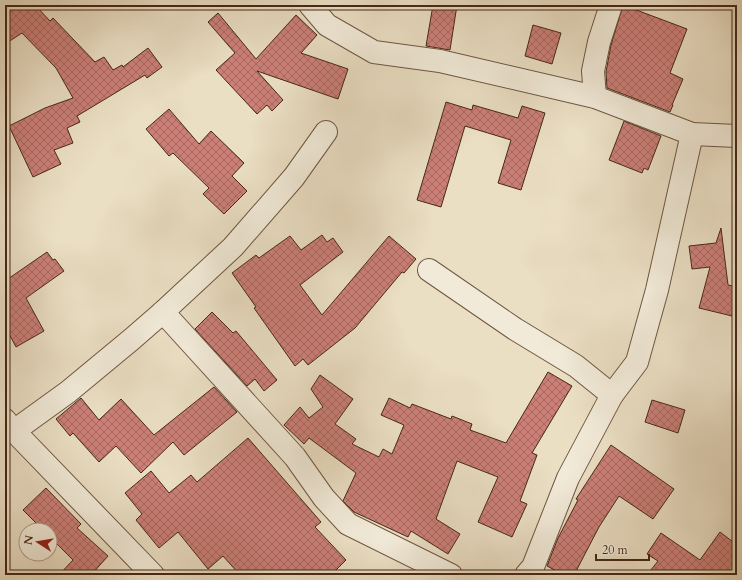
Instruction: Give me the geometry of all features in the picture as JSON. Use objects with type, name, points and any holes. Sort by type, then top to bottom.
[{"type":"street","points":[[310,5],[328,25],[374,52],[440,61],[595,97],[692,134],[737,136]]},
{"type":"street","points":[[595,97],[593,71],[599,42],[611,5]]},
{"type":"street","points":[[153,575],[9,425],[68,392],[163,312],[233,247],[294,177],[326,132]]},
{"type":"street","points":[[526,575],[533,567],[568,478],[612,395],[637,362],[657,290],[692,134]]},
{"type":"street","points":[[429,270],[515,329],[576,366],[612,395]]},
{"type":"street","points":[[163,312],[296,457],[324,498],[348,524],[451,575]]},
{"type":"building","points":[[5,5],[35,5],[50,21],[53,18],[95,62],[104,57],[113,70],[122,65],[123,67],[148,48],[162,67],[147,78],[145,75],[77,116],[80,122],[67,128],[73,143],[54,150],[61,164],[33,177],[9,126],[45,108],[73,98],[56,68],[22,33],[5,44]]},
{"type":"building","points":[[433,5],[457,5],[450,50],[426,46]]},
{"type":"building","points":[[623,5],[687,29],[670,73],[683,79],[670,112],[607,88],[606,72],[611,45]]},
{"type":"building","points":[[218,13],[256,59],[296,15],[317,35],[301,53],[348,69],[338,99],[257,71],[283,100],[272,111],[267,105],[257,114],[216,70],[235,53],[208,22]]},
{"type":"building","points":[[533,25],[561,33],[552,64],[525,56]]},
{"type":"building","points":[[446,102],[472,110],[473,105],[518,118],[522,106],[545,113],[521,190],[498,183],[511,140],[465,126],[441,207],[417,200]]},
{"type":"building","points":[[169,109],[199,144],[211,131],[244,163],[232,176],[247,191],[224,214],[203,194],[209,188],[173,153],[169,156],[146,129]]},
{"type":"building","points":[[624,121],[661,136],[648,170],[644,168],[642,173],[609,160]]},
{"type":"building","points":[[721,228],[728,285],[737,287],[737,297],[732,316],[699,308],[710,267],[692,269],[689,246],[716,243]]},
{"type":"building","points":[[322,235],[327,242],[333,238],[343,252],[300,285],[322,315],[389,236],[416,259],[404,273],[402,272],[355,328],[308,365],[303,359],[295,366],[254,308],[256,307],[232,273],[256,255],[259,258],[290,236],[301,250]]},
{"type":"building","points":[[47,252],[53,260],[55,259],[64,271],[26,298],[44,331],[16,347],[5,326],[5,281]]},
{"type":"building","points":[[212,312],[233,333],[236,331],[277,380],[264,391],[255,379],[247,386],[195,329]]},
{"type":"building","points":[[548,372],[572,386],[532,453],[537,455],[520,501],[527,504],[512,537],[478,522],[498,477],[457,461],[436,519],[460,534],[448,554],[411,531],[408,537],[354,512],[343,501],[356,473],[309,438],[304,444],[284,425],[300,407],[309,418],[323,407],[311,389],[320,375],[353,399],[335,424],[356,439],[352,444],[379,457],[383,449],[392,454],[404,425],[381,415],[389,398],[410,408],[412,404],[451,419],[452,416],[472,424],[470,430],[506,443]]},
{"type":"building","points":[[214,387],[237,412],[184,455],[173,442],[141,473],[116,446],[99,462],[73,433],[70,436],[56,419],[81,398],[99,420],[121,399],[154,435]]},
{"type":"building","points":[[652,400],[685,410],[678,433],[645,422]]},
{"type":"building","points":[[248,438],[321,522],[315,527],[346,560],[331,575],[240,575],[223,556],[208,569],[178,532],[159,548],[136,520],[142,514],[125,493],[151,471],[169,493],[191,475],[197,482]]},
{"type":"building","points":[[611,445],[674,489],[653,519],[619,496],[599,527],[574,575],[564,575],[547,566],[558,538],[578,500],[576,499]]},
{"type":"building","points":[[46,488],[81,524],[77,528],[108,556],[91,575],[59,575],[73,560],[58,545],[58,522],[35,522],[23,510]]},
{"type":"building","points":[[720,532],[737,545],[737,567],[731,575],[647,575],[658,561],[647,554],[661,533],[700,560]]}]
